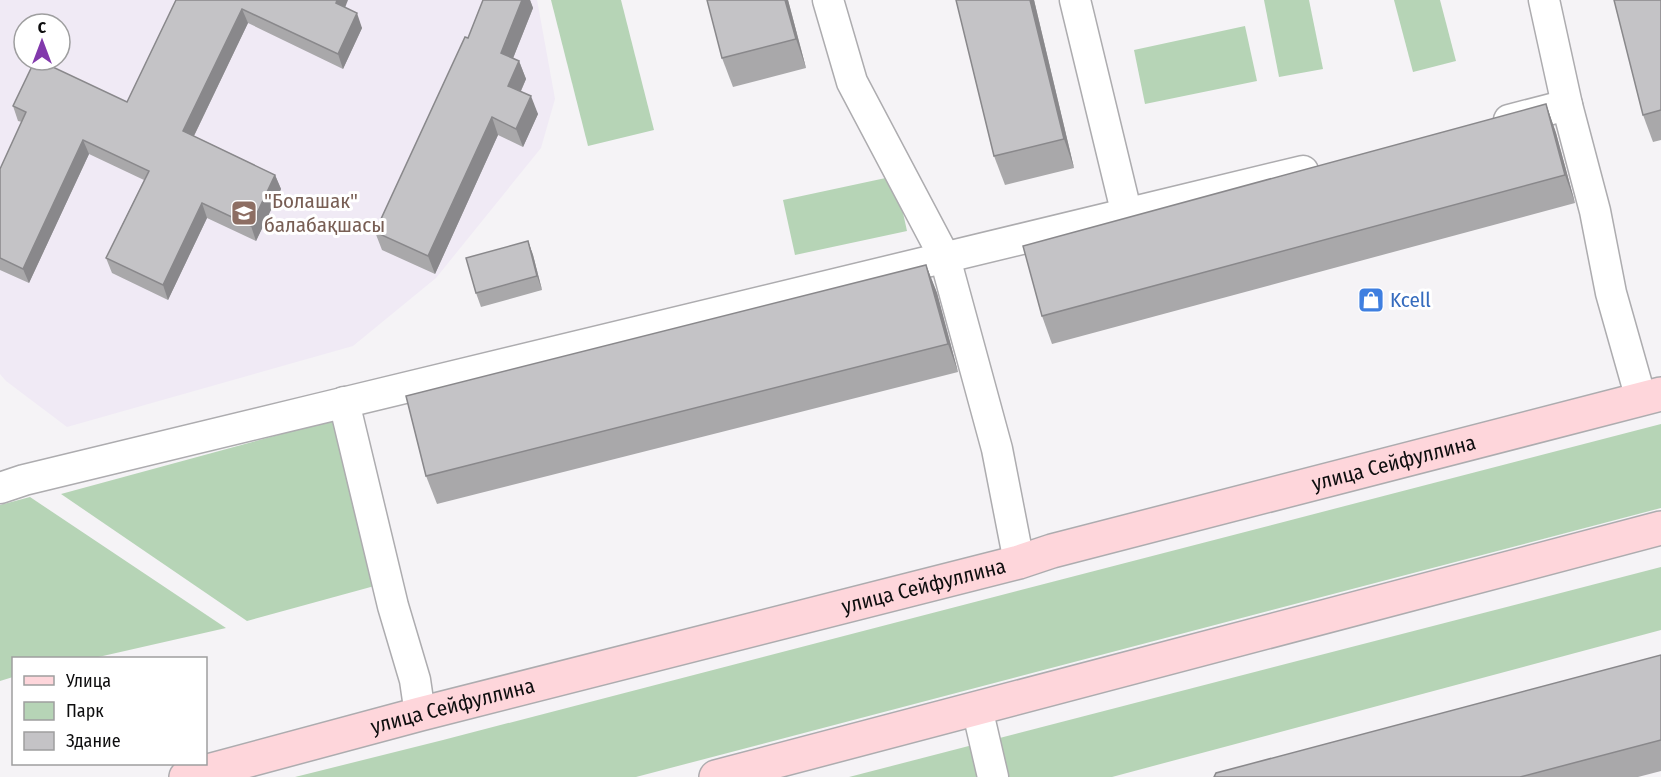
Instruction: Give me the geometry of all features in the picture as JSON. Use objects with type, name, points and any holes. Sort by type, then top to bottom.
[{"type":"main road","name":"улица Сейфуллина","points":[[186,777],[420,714],[1651,397]]},
{"type":"main road","points":[[716,777],[1661,528]]},
{"type":"street","points":[[828,0],[852,82],[945,258],[997,449],[1018,561]]},
{"type":"street","points":[[1076,0],[1127,215]]},
{"type":"street","points":[[1544,0],[1595,211],[1611,293],[1651,397]]},
{"type":"street","points":[[1486,125],[1568,105]]},
{"type":"street","points":[[0,488],[24,480],[344,402],[1324,166]]},
{"type":"street","points":[[344,402],[393,606],[415,681],[420,714]]},
{"type":"street","points":[[977,708],[993,777]]},
{"type":"shaded area","name":"\"Болашак\" балабақшасы","points":[[0,0],[537,0],[555,99],[541,148],[436,278],[353,346],[67,427],[0,374]]},
{"type":"green space","points":[[551,0],[621,0],[654,130],[588,146]]},
{"type":"green space","points":[[1264,0],[1309,0],[1323,69],[1279,77]]},
{"type":"green space","points":[[1394,0],[1440,0],[1456,61],[1413,72]]},
{"type":"green space","points":[[1245,26],[1257,81],[1145,104],[1134,50]]},
{"type":"green space","points":[[895,176],[907,231],[795,255],[783,200]]},
{"type":"green space","points":[[333,420],[378,585],[247,621],[61,494]]},
{"type":"green space","points":[[1661,424],[1661,508],[636,777],[295,777],[443,740]]},
{"type":"green space","points":[[30,497],[226,628],[98,657],[12,657],[12,677],[0,681],[0,505]]},
{"type":"green space","points":[[1661,567],[1661,630],[1112,777],[849,777]]},
{"type":"building","points":[[176,0],[337,0],[336,3],[357,13],[338,54],[242,9],[183,131],[275,175],[251,226],[202,203],[163,285],[106,258],[149,171],[83,140],[23,269],[0,258],[0,169],[26,112],[13,106],[29,72],[63,72],[127,102]]},
{"type":"building","points":[[483,0],[522,0],[501,53],[519,61],[508,86],[531,96],[516,129],[492,117],[428,256],[375,232],[465,37],[468,38]]},
{"type":"building","points":[[707,0],[785,0],[796,39],[722,58]]},
{"type":"building","points":[[956,0],[1030,0],[1064,139],[994,156]]},
{"type":"building","points":[[1614,0],[1661,0],[1661,110],[1643,115]]},
{"type":"building","points":[[1546,104],[1565,175],[1042,316],[1023,246]]},
{"type":"building","points":[[528,241],[537,276],[476,293],[466,258]]},
{"type":"building","points":[[926,265],[948,344],[426,476],[406,396]]},
{"type":"building","points":[[1661,655],[1661,740],[1520,777],[1214,777],[1216,773]]},
{"type":"place","name":"\"Болашак\" балабақшасы","points":[[244,213]]},
{"type":"place","name":"Kcell","points":[[1371,300]]}]
